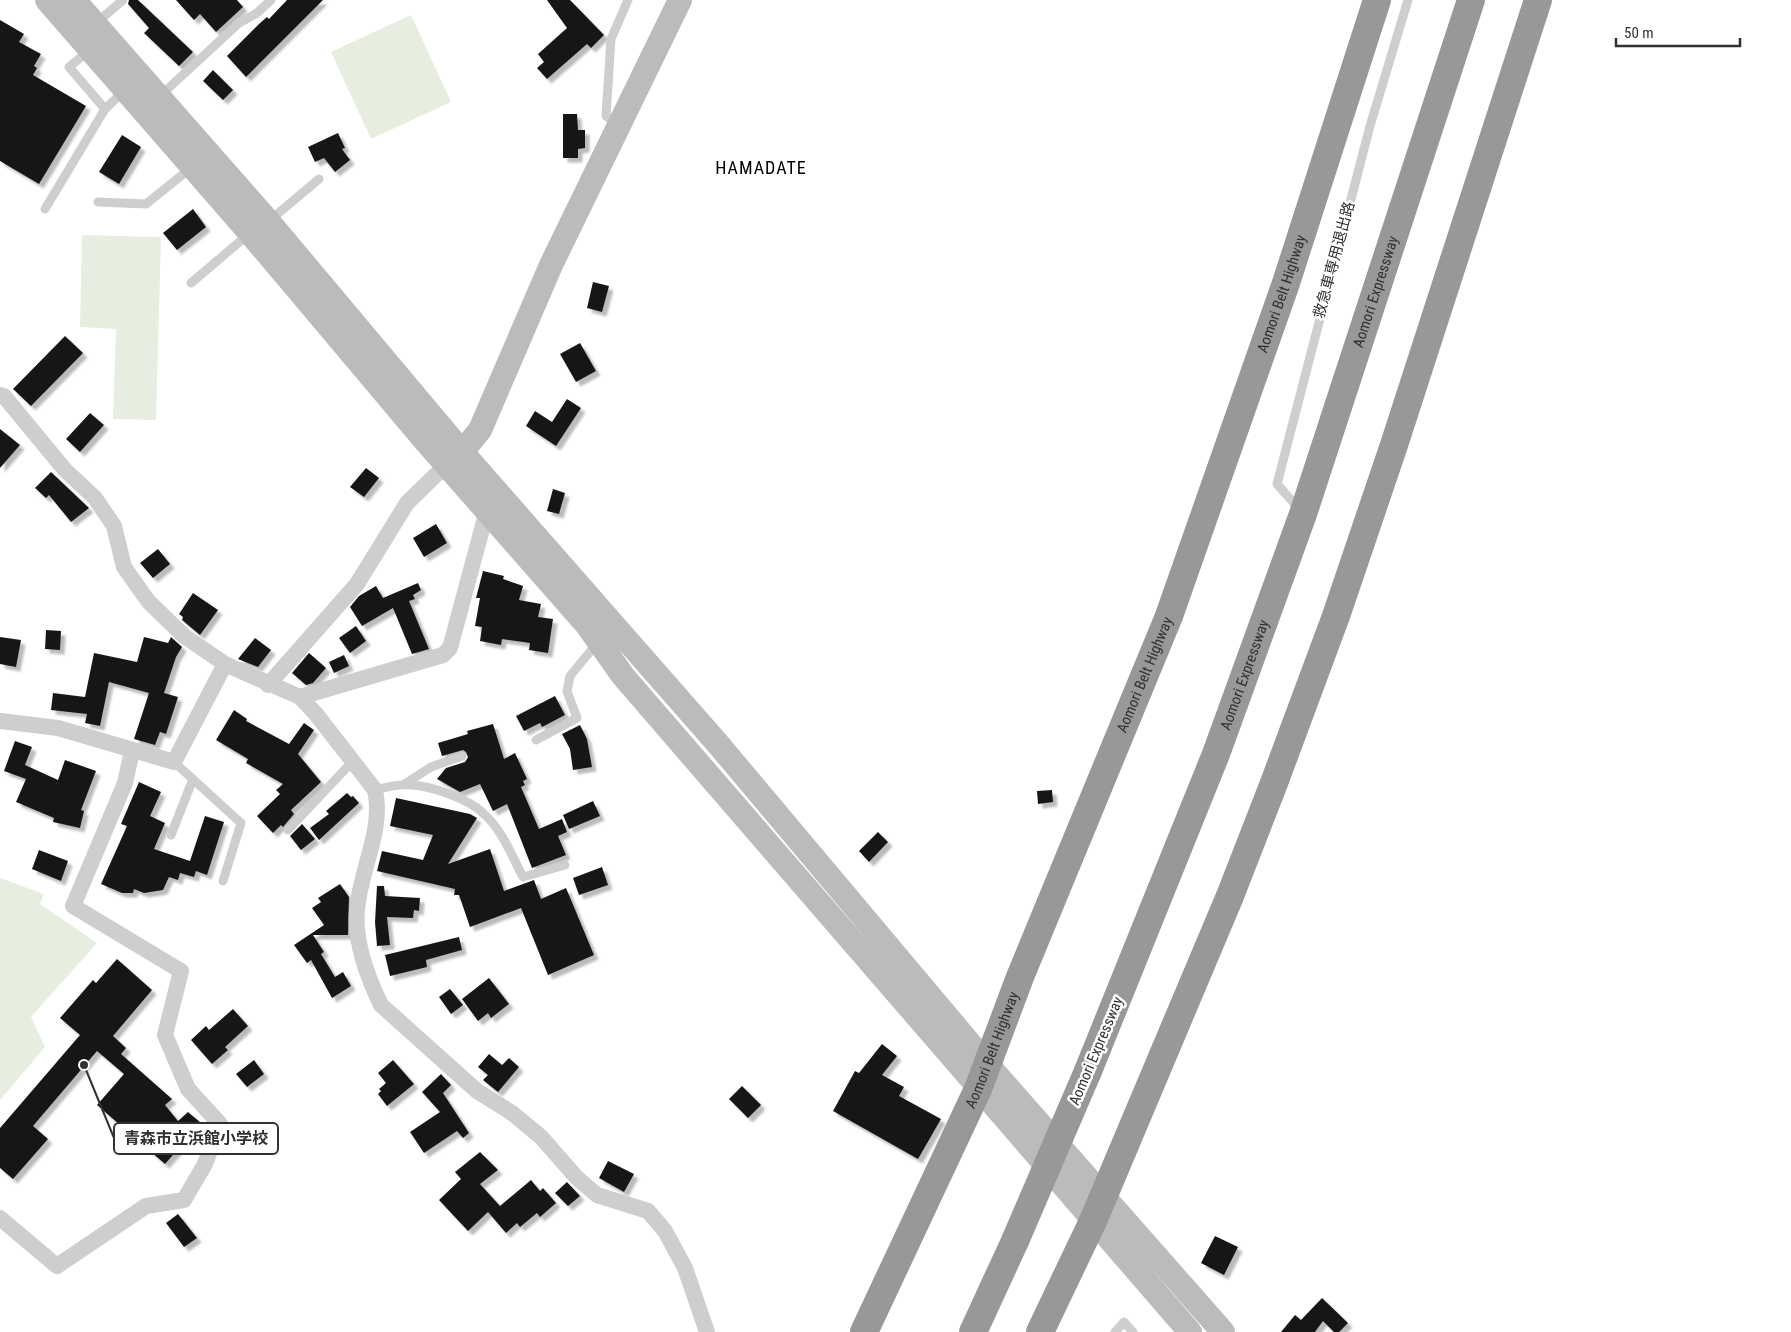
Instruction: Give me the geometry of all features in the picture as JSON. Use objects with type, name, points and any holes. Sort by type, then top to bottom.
[{"type":"highway","name":"Aomori Belt Highway","points":[[864,1332],[983,1076],[1020,977],[1169,616],[1282,293],[1377,0]]},
{"type":"highway","name":"Aomori Expressway","points":[[973,1332],[1015,1241],[1088,1072],[1213,764],[1303,514],[1471,0]]},
{"type":"highway","points":[[1040,1332],[1094,1220],[1230,896],[1336,616],[1538,0]]},
{"type":"street","points":[[47,0],[192,167],[260,227]]},
{"type":"street","points":[[74,0],[160,96],[260,227],[454,458],[486,511],[587,625],[623,676],[983,1076],[1104,1195],[1223,1332]]},
{"type":"street","points":[[268,685],[357,584],[407,503],[480,430],[551,265],[680,0]]},
{"type":"street","points":[[0,395],[4,396],[64,470],[95,498],[114,526],[124,566],[148,601],[184,636],[225,664],[268,685],[300,697],[316,714],[375,790],[377,799],[374,832],[357,910],[358,936],[363,961],[381,1005],[477,1091],[512,1113],[541,1137],[577,1178],[597,1195],[648,1211],[665,1231],[685,1268],[707,1332]]},
{"type":"street","points":[[454,458],[494,489],[718,744],[983,1076],[1094,1220],[1190,1332]]},
{"type":"street","points":[[300,697],[443,655],[450,648],[486,511],[494,489]]},
{"type":"street","points":[[0,722],[58,728],[174,762],[225,664]]},
{"type":"street","points":[[0,1218],[57,1266],[146,1206],[184,1200],[205,1164],[220,1124],[188,1089],[164,1034],[181,971],[73,906],[125,784],[132,751]]},
{"type":"lane","points":[[95,24],[123,0]]},
{"type":"lane","points":[[160,96],[239,23],[257,13],[271,0]]},
{"type":"lane","points":[[618,125],[606,116],[611,39],[628,0]]},
{"type":"lane","name":"救急車専用退出路","points":[[1303,514],[1277,484],[1370,126],[1408,0]]},
{"type":"lane","points":[[90,50],[69,67],[105,109]]},
{"type":"lane","points":[[44,209],[105,109],[126,90]]},
{"type":"lane","points":[[98,202],[146,204],[192,167]]},
{"type":"lane","points":[[191,283],[318,179]]},
{"type":"lane","points":[[536,740],[577,718],[567,691],[570,676],[598,641]]},
{"type":"lane","points":[[403,785],[431,767],[462,756]]},
{"type":"lane","points":[[174,762],[241,823],[223,881]]},
{"type":"lane","points":[[288,830],[352,762]]},
{"type":"lane","points":[[171,835],[193,779]]},
{"type":"lane","points":[[375,790],[403,785],[448,794],[466,801],[485,814],[500,834],[522,877],[565,865]]},
{"type":"lane","points":[[1115,1332],[1124,1322],[1133,1332]]},
{"type":"shaded area","points":[[411,15],[451,102],[371,139],[331,52]]},
{"type":"shaded area","points":[[82,235],[161,237],[156,420],[113,419],[116,329],[80,327]]},
{"type":"shaded area","points":[[0,878],[44,894],[40,904],[97,943],[31,1017],[45,1047],[0,1100]]},
{"type":"building","points":[[129,0],[138,0],[193,52],[179,66],[144,33],[149,28],[128,4]]},
{"type":"building","points":[[176,0],[237,0],[243,7],[216,32],[200,14],[194,20]]},
{"type":"building","points":[[287,0],[323,0],[246,77],[227,56],[259,24],[267,17],[269,19]]},
{"type":"building","points":[[547,0],[570,0],[604,35],[591,48],[587,44],[547,79],[537,68],[544,62],[538,54],[567,28]]},
{"type":"building","points":[[0,20],[24,34],[19,42],[41,54],[34,66],[37,68],[33,75],[86,106],[39,184],[0,161]]},
{"type":"building","points":[[213,70],[233,90],[223,100],[203,81]]},
{"type":"building","points":[[563,114],[577,114],[578,130],[585,130],[585,148],[578,149],[578,158],[563,158]]},
{"type":"building","points":[[338,133],[345,148],[342,149],[350,160],[335,172],[324,158],[315,162],[308,147]]},
{"type":"building","points":[[122,135],[141,147],[119,184],[99,172]]},
{"type":"building","points":[[193,209],[206,227],[177,250],[163,233]]},
{"type":"building","points":[[593,282],[609,286],[602,312],[587,308]]},
{"type":"building","points":[[65,336],[83,353],[31,406],[13,389]]},
{"type":"building","points":[[580,343],[596,371],[576,382],[560,354]]},
{"type":"building","points":[[567,399],[581,408],[556,446],[526,426],[535,411],[552,422]]},
{"type":"building","points":[[90,413],[104,425],[80,452],[66,439]]},
{"type":"building","points":[[0,429],[20,445],[0,468]]},
{"type":"building","points":[[366,468],[379,478],[364,497],[350,487]]},
{"type":"building","points":[[51,472],[89,508],[71,522],[49,495],[46,498],[35,488]]},
{"type":"building","points":[[553,489],[565,493],[559,514],[547,511]]},
{"type":"building","points":[[436,524],[447,543],[424,557],[413,538]]},
{"type":"building","points":[[158,549],[170,564],[153,578],[140,563]]},
{"type":"building","points":[[483,571],[504,576],[503,579],[523,586],[519,600],[541,604],[538,617],[553,619],[548,653],[529,650],[530,643],[502,639],[501,645],[480,641],[482,627],[475,626],[480,598],[476,598]]},
{"type":"building","points":[[418,583],[421,590],[413,595],[415,599],[409,601],[429,649],[412,654],[393,608],[362,626],[350,607],[359,596],[376,586],[383,598]]},
{"type":"building","points":[[193,593],[218,610],[200,635],[182,620],[183,617],[179,614]]},
{"type":"building","points":[[356,626],[366,641],[350,653],[339,638]]},
{"type":"building","points":[[46,630],[61,631],[60,650],[45,649]]},
{"type":"building","points":[[0,637],[21,640],[16,667],[0,664]]},
{"type":"building","points":[[144,637],[168,643],[171,637],[182,647],[176,657],[164,693],[178,697],[166,734],[160,732],[155,745],[134,739],[149,693],[109,682],[100,726],[85,723],[87,714],[51,710],[53,693],[85,697],[94,653],[137,662]]},
{"type":"building","points":[[255,638],[271,650],[258,667],[238,659]]},
{"type":"building","points":[[309,653],[326,668],[313,683],[306,685],[292,673]]},
{"type":"building","points":[[344,655],[349,666],[334,673],[329,662]]},
{"type":"building","points":[[555,696],[565,715],[542,727],[540,723],[524,731],[516,716]]},
{"type":"building","points":[[234,710],[247,719],[246,721],[289,744],[304,723],[314,730],[298,754],[321,782],[291,810],[294,814],[283,827],[281,825],[273,833],[257,816],[280,794],[276,790],[283,784],[246,763],[248,759],[216,740]]},
{"type":"building","points":[[493,724],[504,759],[515,753],[527,779],[523,781],[525,785],[521,787],[539,829],[562,819],[567,832],[558,836],[566,855],[532,868],[507,804],[493,811],[480,784],[460,792],[437,779],[446,768],[465,762],[468,757],[463,750],[442,756],[438,743],[468,734],[467,731]]},
{"type":"building","points":[[580,725],[587,739],[592,767],[573,770],[570,749],[562,734]]},
{"type":"building","points":[[15,741],[32,747],[25,765],[58,780],[65,760],[96,771],[81,810],[84,811],[80,828],[53,822],[54,818],[16,802],[26,779],[4,771]]},
{"type":"building","points":[[139,782],[161,792],[150,816],[165,823],[154,849],[190,861],[205,816],[224,822],[207,875],[196,871],[194,877],[180,873],[178,880],[169,877],[163,890],[144,893],[134,889],[133,893],[122,893],[101,884],[127,826],[121,824]]},
{"type":"building","points":[[1052,790],[1053,802],[1038,804],[1037,791]]},
{"type":"building","points":[[347,793],[351,797],[353,796],[359,803],[319,840],[310,828],[329,814],[326,811]]},
{"type":"building","points":[[396,798],[470,814],[477,818],[448,864],[490,849],[504,891],[534,880],[541,899],[566,888],[594,955],[548,975],[521,908],[470,927],[459,895],[454,895],[455,889],[377,871],[382,851],[423,860],[433,835],[390,826]]},
{"type":"building","points":[[593,801],[600,816],[569,829],[563,815]]},
{"type":"building","points":[[302,824],[315,839],[301,850],[290,836]]},
{"type":"building","points":[[878,832],[888,842],[869,862],[859,851]]},
{"type":"building","points":[[39,850],[68,861],[61,881],[32,869]]},
{"type":"building","points":[[602,867],[608,885],[579,895],[573,878]]},
{"type":"building","points":[[340,884],[349,897],[348,935],[313,935],[324,952],[321,954],[335,977],[343,972],[351,986],[332,998],[311,960],[307,963],[294,945],[324,925],[312,908],[321,902],[318,898]]},
{"type":"building","points":[[377,886],[384,886],[385,896],[420,898],[419,911],[414,910],[413,918],[387,917],[390,945],[377,946],[375,922]]},
{"type":"building","points":[[459,937],[462,950],[426,960],[427,967],[390,976],[385,955]]},
{"type":"building","points":[[117,959],[152,990],[113,1036],[126,1048],[121,1054],[172,1099],[165,1105],[178,1121],[188,1112],[201,1123],[165,1164],[97,1105],[124,1074],[97,1051],[33,1126],[48,1139],[13,1179],[0,1168],[0,1128],[80,1035],[60,1018],[93,980],[96,983]]},
{"type":"building","points":[[489,978],[509,1004],[491,1018],[488,1013],[478,1021],[462,999]]},
{"type":"building","points":[[450,989],[463,1005],[451,1014],[439,997]]},
{"type":"building","points":[[233,1009],[248,1026],[225,1047],[228,1050],[212,1064],[191,1040],[206,1026],[209,1030]]},
{"type":"building","points":[[882,1044],[897,1056],[882,1075],[904,1087],[899,1096],[941,1119],[918,1159],[833,1111],[855,1071],[859,1073]]},
{"type":"building","points":[[489,1054],[502,1065],[509,1058],[519,1067],[498,1092],[483,1080],[488,1075],[478,1067]]},
{"type":"building","points":[[254,1060],[264,1074],[247,1087],[236,1074]]},
{"type":"building","points":[[393,1060],[414,1084],[387,1106],[378,1094],[381,1091],[379,1089],[386,1083],[378,1073]]},
{"type":"building","points":[[441,1074],[451,1085],[443,1093],[469,1133],[463,1138],[457,1131],[424,1153],[410,1132],[440,1112],[422,1092]]},
{"type":"building","points":[[742,1086],[761,1105],[748,1118],[729,1099]]},
{"type":"building","points":[[480,1152],[498,1170],[480,1184],[500,1206],[531,1180],[540,1191],[543,1188],[556,1203],[540,1217],[537,1213],[520,1227],[517,1223],[506,1233],[488,1212],[468,1231],[439,1200],[461,1179],[455,1172]]},
{"type":"building","points":[[608,1161],[634,1174],[624,1192],[599,1178]]},
{"type":"building","points":[[567,1182],[580,1196],[568,1206],[555,1193]]},
{"type":"building","points":[[178,1214],[197,1238],[184,1247],[166,1223]]},
{"type":"building","points":[[1215,1236],[1238,1247],[1224,1275],[1201,1263]]},
{"type":"building","points":[[1322,1298],[1348,1323],[1339,1332],[1334,1332],[1323,1321],[1315,1332],[1281,1332],[1295,1315],[1301,1320]]},
{"type":"place","name":"青森市立浜館小学校","points":[[84,1065]]},
{"type":"district","name":"HAMADATE","points":[[761,167]]}]
